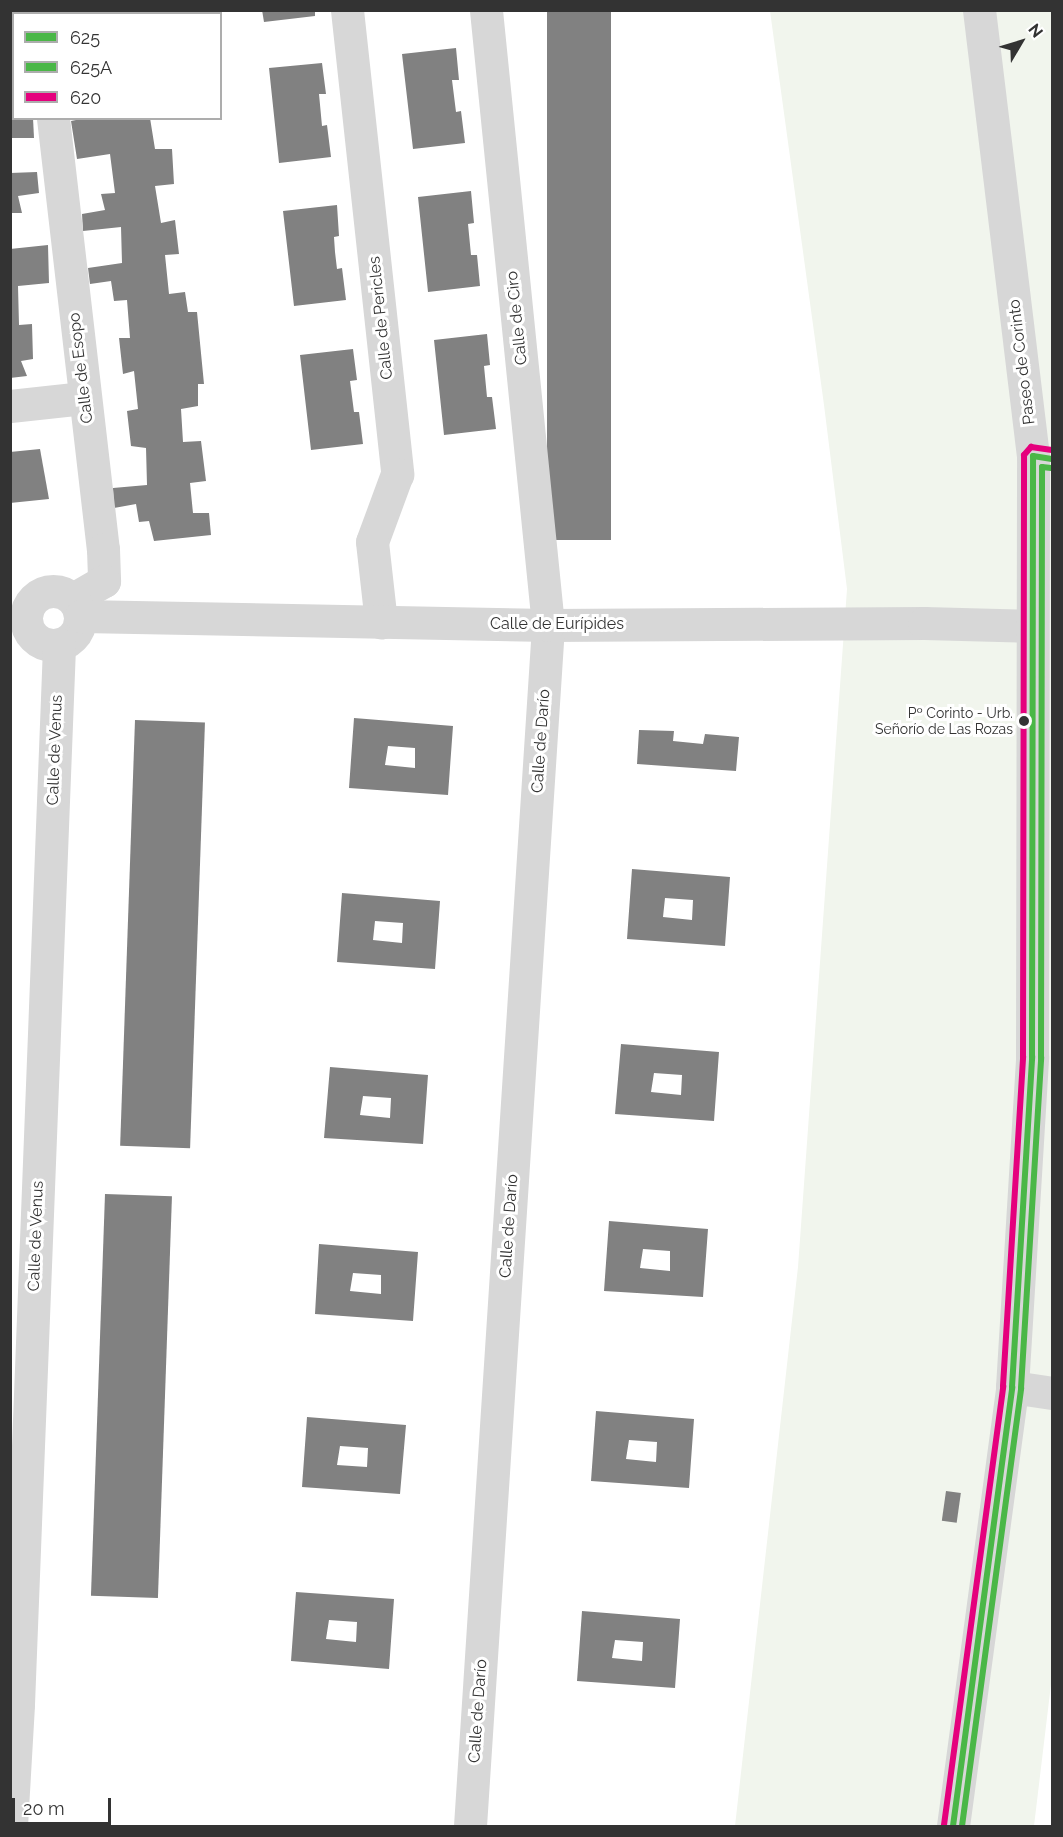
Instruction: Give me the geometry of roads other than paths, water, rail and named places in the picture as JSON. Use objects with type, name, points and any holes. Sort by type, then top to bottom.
[{"type":"street","name":"Calle de Pericles","points":[[348,10],[397,474],[372,542],[381,622]]},
{"type":"street","name":"Calle de Ciro","points":[[486,10],[548,625]]},
{"type":"street","name":"Paseo de Corinto","points":[[953,1827],[1012,1387],[1032,1057],[1032,626],[1043,458],[979,10]]},
{"type":"street","name":"Calle de Esopo","points":[[53,120],[103,549],[104,581],[77,607]]},
{"type":"street","points":[[10,406],[84,398]]},
{"type":"street","points":[[50,590],[63,591],[77,607],[75,635],[59,645],[46,645],[31,633],[26,616],[29,603],[38,595],[50,590]]},
{"type":"street","name":"Calle de Eurípides","points":[[77,607],[381,622],[548,625],[924,623],[1032,626]]},
{"type":"street","name":"Calle de Darío","points":[[470,1827],[548,625]]},
{"type":"street","name":"Calle de Venus","points":[[11,1827],[18,1704],[59,645]]},
{"type":"street","points":[[1012,1387],[1053,1393]]},
{"type":"place","name":"Pº Corinto - Urb. Señorío de Las Rozas","points":[[1024,721]]}]
